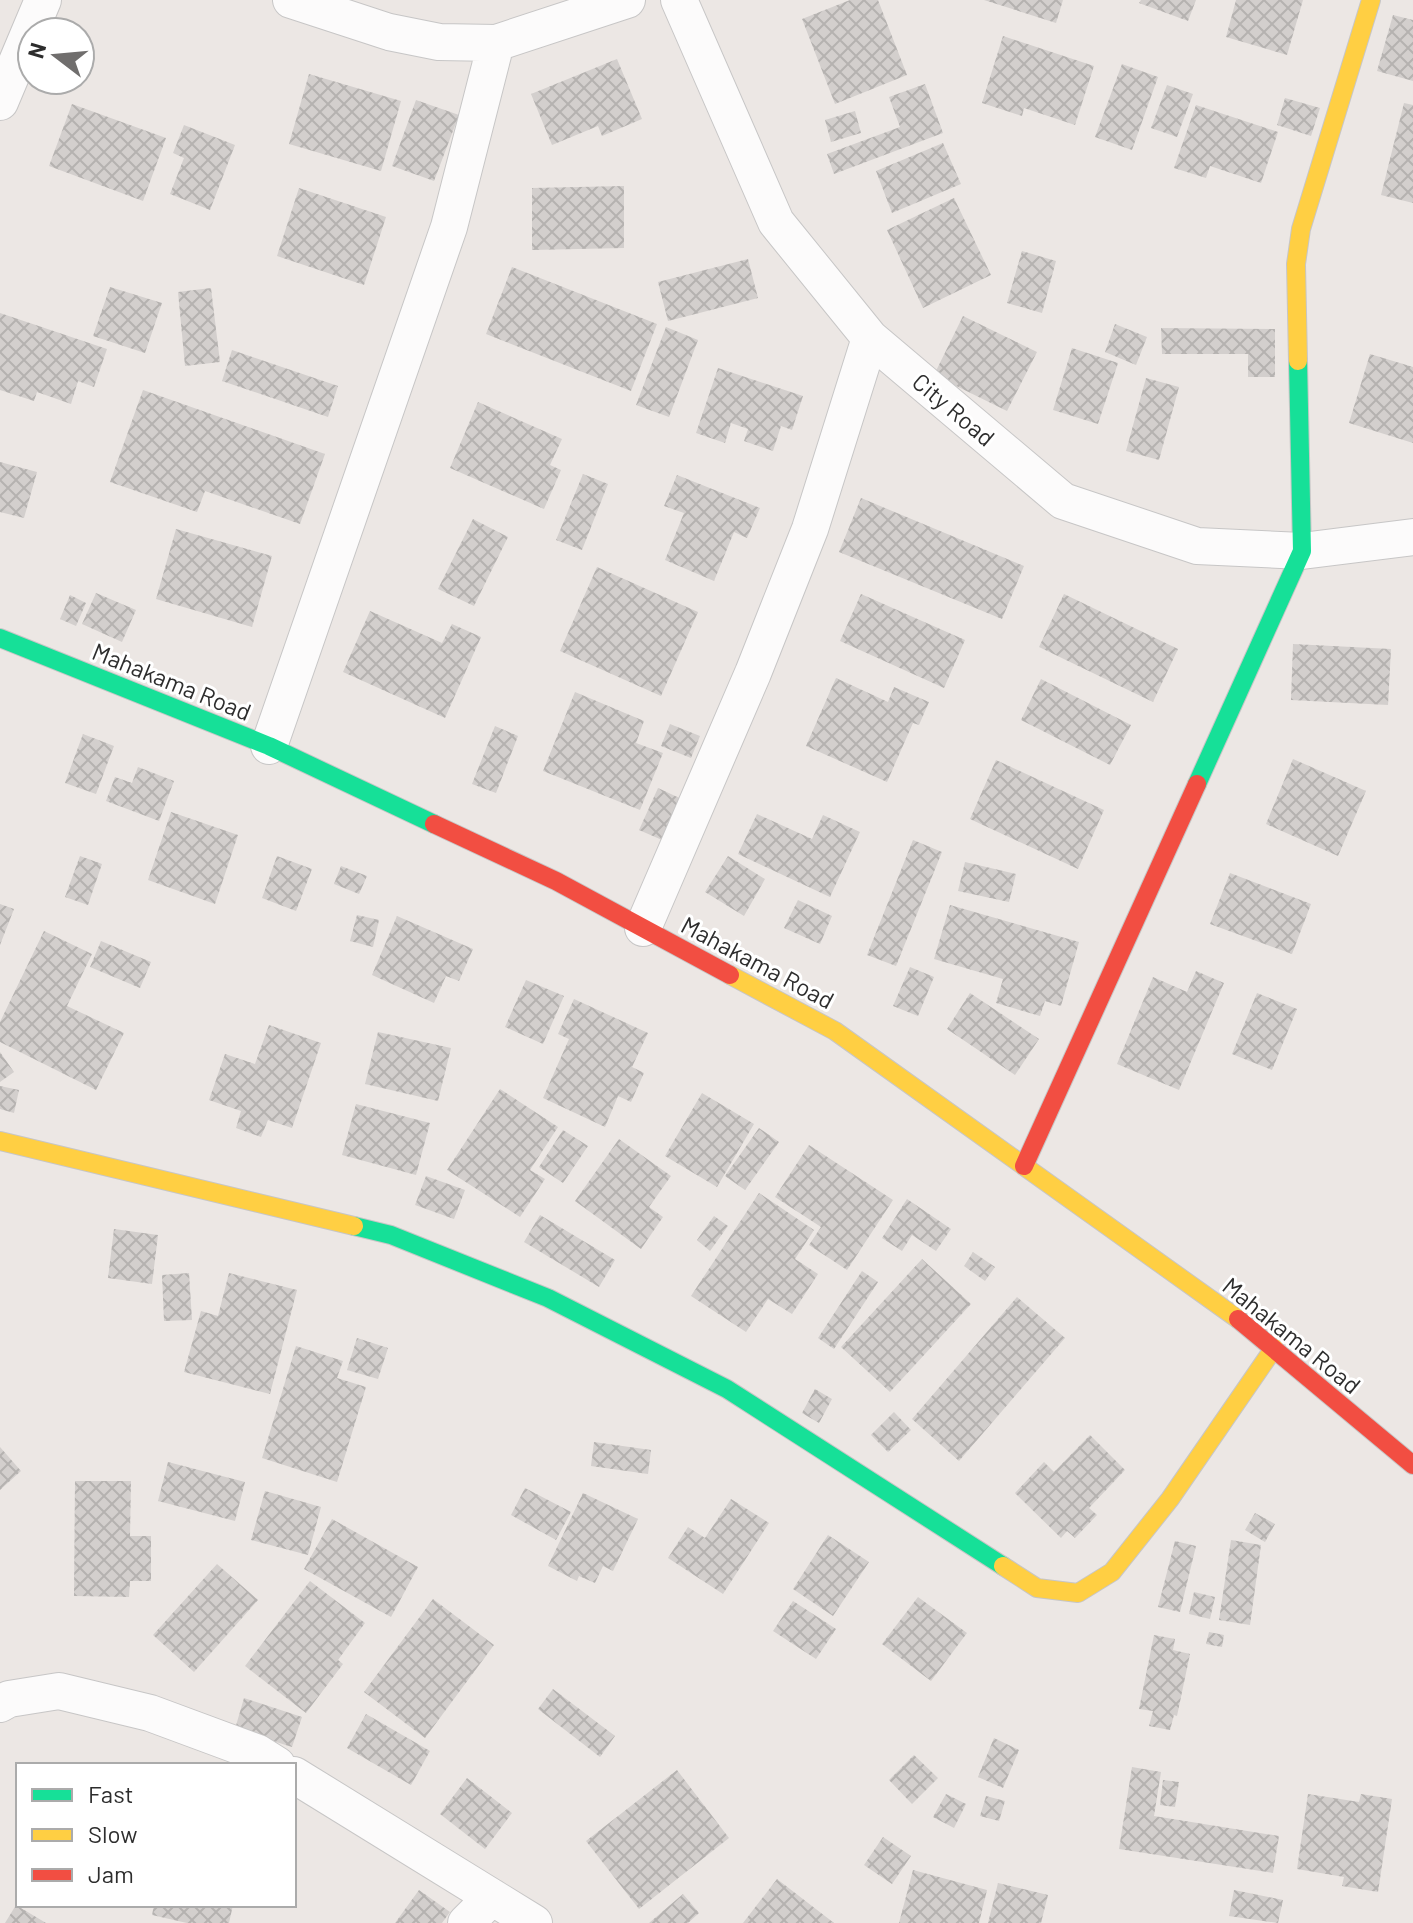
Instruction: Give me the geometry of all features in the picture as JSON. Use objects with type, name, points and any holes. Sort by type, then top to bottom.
[{"type":"street","points":[[0,102],[43,0]]},
{"type":"street","points":[[291,0],[389,32],[439,42],[496,43],[627,0]]},
{"type":"street","name":"City Road","points":[[679,0],[776,222],[870,338],[1063,501],[1197,546],[1302,551],[1413,537]]},
{"type":"street","points":[[1024,1166],[1302,551],[1296,264],[1301,229],[1371,0]]},
{"type":"street","points":[[269,746],[449,227],[496,43]]},
{"type":"street","points":[[643,928],[753,673],[810,529],[870,338]]},
{"type":"street","name":"Mahakama Road","points":[[0,638],[269,746],[556,881],[835,1031],[1244,1324],[1413,1465]]},
{"type":"street","points":[[0,1141],[391,1235],[548,1298],[727,1389],[1037,1588],[1078,1593],[1112,1572],[1170,1499],[1274,1348]]},
{"type":"street","points":[[0,1704],[9,1699],[59,1691],[150,1713],[258,1753],[274,1763]]},
{"type":"street","points":[[296,1776],[534,1923]]},
{"type":"street","points":[[466,1923],[492,1897]]},
{"type":"building","points":[[850,0],[878,0],[907,75],[835,104],[802,19]]},
{"type":"building","points":[[984,0],[1063,0],[1056,23]]},
{"type":"building","points":[[1141,0],[1196,0],[1188,21],[1139,3]]},
{"type":"building","points":[[1236,0],[1303,0],[1287,55],[1226,37]]},
{"type":"building","points":[[1393,15],[1413,20],[1413,81],[1377,71]]},
{"type":"building","points":[[1003,36],[1094,66],[1075,125],[1024,108],[1022,116],[982,103]]},
{"type":"building","points":[[617,59],[642,119],[602,136],[598,126],[552,145],[531,94]]},
{"type":"building","points":[[1122,64],[1158,77],[1132,150],[1095,137]]},
{"type":"building","points":[[309,74],[401,101],[381,171],[289,144]]},
{"type":"building","points":[[925,84],[943,133],[834,174],[827,154],[900,127],[889,97]]},
{"type":"building","points":[[1167,85],[1193,94],[1177,137],[1151,128]]},
{"type":"building","points":[[1285,98],[1320,108],[1311,136],[1277,125]]},
{"type":"building","points":[[416,100],[459,115],[434,181],[392,166]]},
{"type":"building","points":[[1404,103],[1413,105],[1413,203],[1381,195]]},
{"type":"building","points":[[72,104],[166,138],[143,201],[49,166]]},
{"type":"building","points":[[1196,105],[1278,132],[1261,183],[1210,166],[1206,178],[1174,168]]},
{"type":"building","points":[[855,111],[861,133],[831,142],[825,120]]},
{"type":"building","points":[[184,125],[235,145],[210,210],[170,194],[184,158],[173,153]]},
{"type":"building","points":[[943,143],[961,184],[892,213],[876,171]]},
{"type":"building","points":[[624,186],[624,248],[532,250],[532,188]]},
{"type":"building","points":[[299,188],[386,217],[364,285],[277,256]]},
{"type":"building","points":[[954,198],[991,275],[923,308],[887,230]]},
{"type":"building","points":[[1022,251],[1056,261],[1042,313],[1007,303]]},
{"type":"building","points":[[748,259],[758,298],[668,321],[658,282]]},
{"type":"building","points":[[512,267],[657,324],[631,391],[486,334]]},
{"type":"building","points":[[110,287],[162,303],[145,353],[93,336]]},
{"type":"building","points":[[211,288],[220,362],[185,366],[178,292]]},
{"type":"building","points":[[0,313],[107,349],[94,387],[78,381],[71,404],[37,392],[34,401],[0,390]]},
{"type":"building","points":[[963,316],[1037,352],[1007,411],[934,375]]},
{"type":"building","points":[[1115,324],[1147,337],[1136,365],[1105,352]]},
{"type":"building","points":[[666,327],[698,340],[669,417],[636,405]]},
{"type":"building","points":[[1161,328],[1275,329],[1275,377],[1248,377],[1248,354],[1162,354]]},
{"type":"building","points":[[1072,348],[1118,363],[1098,424],[1053,410]]},
{"type":"building","points":[[232,350],[338,386],[328,417],[222,381]]},
{"type":"building","points":[[1370,354],[1413,367],[1413,443],[1349,423]]},
{"type":"building","points":[[718,368],[803,396],[792,430],[781,426],[773,451],[744,441],[748,429],[731,423],[725,443],[696,433]]},
{"type":"building","points":[[1146,378],[1179,387],[1159,460],[1126,451]]},
{"type":"building","points":[[143,390],[325,454],[300,524],[205,491],[197,512],[110,482]]},
{"type":"building","points":[[478,402],[562,439],[550,465],[561,470],[544,509],[450,468]]},
{"type":"building","points":[[0,462],[37,472],[24,518],[0,512]]},
{"type":"building","points":[[583,474],[608,484],[582,550],[556,540]]},
{"type":"building","points":[[677,475],[760,508],[747,538],[734,532],[714,581],[665,560],[684,513],[664,506]]},
{"type":"building","points":[[861,498],[1024,566],[1002,619],[839,552]]},
{"type":"building","points":[[473,519],[508,537],[474,606],[438,589]]},
{"type":"building","points":[[176,529],[272,556],[252,627],[156,599]]},
{"type":"building","points":[[597,567],[698,612],[661,696],[560,651]]},
{"type":"building","points":[[96,593],[136,610],[122,642],[82,624]]},
{"type":"building","points":[[861,594],[965,640],[944,688],[840,641]]},
{"type":"building","points":[[1064,594],[1178,649],[1153,702],[1039,647]]},
{"type":"building","points":[[70,595],[86,603],[76,626],[60,619]]},
{"type":"building","points":[[370,611],[442,643],[452,624],[481,637],[445,718],[343,672]]},
{"type":"building","points":[[1293,644],[1391,649],[1388,705],[1291,700]]},
{"type":"building","points":[[836,678],[888,702],[894,687],[929,702],[919,725],[913,723],[887,782],[806,746]]},
{"type":"building","points":[[1041,679],[1131,725],[1110,765],[1021,720]]},
{"type":"building","points":[[575,692],[644,721],[636,743],[663,753],[640,810],[543,771]]},
{"type":"building","points":[[670,724],[700,736],[691,758],[661,746]]},
{"type":"building","points":[[495,726],[518,736],[496,793],[472,784]]},
{"type":"building","points":[[83,734],[114,746],[96,794],[65,783]]},
{"type":"building","points":[[1293,759],[1366,791],[1338,856],[1266,824]]},
{"type":"building","points":[[996,760],[1104,810],[1078,869],[970,819]]},
{"type":"building","points":[[138,767],[174,781],[159,821],[106,801],[115,777],[132,783]]},
{"type":"building","points":[[658,788],[686,801],[669,843],[639,830]]},
{"type":"building","points":[[171,812],[238,835],[215,904],[148,880]]},
{"type":"building","points":[[757,814],[812,839],[823,815],[860,832],[830,897],[738,854]]},
{"type":"building","points":[[913,840],[942,852],[896,966],[867,955]]},
{"type":"building","points":[[80,856],[102,864],[88,905],[65,897]]},
{"type":"building","points":[[277,856],[312,869],[296,911],[262,898]]},
{"type":"building","points":[[728,856],[765,879],[744,916],[705,892]]},
{"type":"building","points":[[965,862],[1016,874],[1009,902],[958,891]]},
{"type":"building","points":[[341,866],[367,876],[359,894],[334,884]]},
{"type":"building","points":[[1230,873],[1311,904],[1292,954],[1210,924]]},
{"type":"building","points":[[798,900],[832,916],[820,944],[784,928]]},
{"type":"building","points":[[0,904],[14,909],[0,945]]},
{"type":"building","points":[[950,905],[1079,942],[1061,1006],[1045,1001],[1040,1016],[996,1003],[1003,979],[934,959]]},
{"type":"building","points":[[357,915],[379,920],[373,947],[350,941]]},
{"type":"building","points":[[397,916],[473,949],[459,981],[446,976],[434,1003],[372,975]]},
{"type":"building","points":[[44,931],[92,954],[67,1006],[124,1033],[96,1090],[0,1042],[0,1022]]},
{"type":"building","points":[[101,941],[151,962],[140,988],[90,967]]},
{"type":"building","points":[[910,967],[934,977],[918,1016],[893,1006]]},
{"type":"building","points":[[1196,971],[1224,983],[1179,1090],[1117,1064],[1153,977],[1187,992]]},
{"type":"building","points":[[526,980],[564,996],[543,1044],[505,1027]]},
{"type":"building","points":[[970,993],[1039,1039],[1015,1075],[947,1029]]},
{"type":"building","points":[[1257,993],[1297,1009],[1272,1070],[1232,1054]]},
{"type":"building","points":[[574,999],[648,1033],[632,1067],[644,1073],[631,1102],[618,1096],[605,1127],[543,1098],[569,1039],[558,1034]]},
{"type":"building","points":[[269,1025],[321,1043],[292,1128],[268,1120],[261,1137],[236,1128],[241,1111],[209,1100],[225,1054],[255,1064]]},
{"type":"building","points":[[378,1032],[451,1048],[438,1101],[365,1084]]},
{"type":"building","points":[[0,1052],[14,1072],[0,1082]]},
{"type":"building","points":[[0,1086],[19,1090],[14,1113],[0,1109]]},
{"type":"building","points":[[500,1089],[558,1127],[530,1170],[545,1179],[520,1217],[447,1170]]},
{"type":"building","points":[[702,1093],[754,1124],[717,1187],[665,1156]]},
{"type":"building","points":[[356,1104],[430,1123],[416,1175],[342,1155]]},
{"type":"building","points":[[759,1128],[779,1142],[745,1190],[725,1176]]},
{"type":"building","points":[[563,1130],[588,1146],[563,1183],[539,1167]]},
{"type":"building","points":[[619,1139],[671,1176],[649,1207],[663,1217],[641,1249],[575,1201]]},
{"type":"building","points":[[809,1145],[893,1200],[847,1270],[809,1245],[821,1227],[775,1197]]},
{"type":"building","points":[[426,1176],[465,1190],[454,1219],[415,1205]]},
{"type":"building","points":[[759,1193],[814,1230],[795,1259],[818,1274],[792,1314],[768,1299],[746,1332],[691,1296]]},
{"type":"building","points":[[907,1199],[951,1229],[936,1251],[912,1235],[902,1251],[882,1238]]},
{"type":"building","points":[[540,1215],[615,1260],[599,1287],[524,1242]]},
{"type":"building","points":[[714,1216],[728,1226],[710,1251],[697,1240]]},
{"type":"building","points":[[114,1229],[158,1235],[152,1284],[108,1278]]},
{"type":"building","points":[[973,1252],[995,1267],[985,1281],[964,1266]]},
{"type":"building","points":[[922,1259],[971,1304],[890,1392],[841,1347]]},
{"type":"building","points":[[862,1271],[878,1282],[834,1349],[818,1338]]},
{"type":"building","points":[[189,1273],[192,1320],[164,1321],[162,1275]]},
{"type":"building","points":[[229,1273],[297,1290],[270,1394],[184,1372],[201,1311],[218,1316]]},
{"type":"building","points":[[1017,1297],[1065,1338],[959,1461],[912,1419]]},
{"type":"building","points":[[357,1338],[388,1348],[378,1379],[347,1370]]},
{"type":"building","points":[[296,1346],[343,1361],[337,1378],[366,1387],[337,1482],[262,1458]]},
{"type":"building","points":[[815,1389],[832,1399],[819,1423],[802,1413]]},
{"type":"building","points":[[894,1412],[911,1430],[888,1452],[871,1435]]},
{"type":"building","points":[[1090,1435],[1125,1470],[1089,1508],[1097,1515],[1075,1538],[1067,1531],[1061,1538],[1015,1493],[1044,1462],[1054,1472]]},
{"type":"building","points":[[594,1442],[651,1450],[648,1474],[591,1466]]},
{"type":"building","points":[[0,1447],[21,1471],[0,1490]]},
{"type":"building","points":[[168,1462],[245,1482],[235,1521],[158,1501]]},
{"type":"building","points":[[75,1481],[131,1481],[130,1536],[151,1536],[151,1581],[130,1581],[129,1597],[74,1596]]},
{"type":"building","points":[[525,1488],[571,1512],[556,1540],[511,1515]]},
{"type":"building","points":[[265,1491],[321,1507],[308,1555],[251,1540]]},
{"type":"building","points":[[583,1493],[638,1519],[613,1571],[603,1566],[595,1583],[579,1576],[577,1581],[548,1566]]},
{"type":"building","points":[[731,1499],[769,1523],[723,1594],[668,1558],[688,1527],[705,1538]]},
{"type":"building","points":[[1255,1513],[1275,1524],[1265,1542],[1245,1530]]},
{"type":"building","points":[[332,1519],[418,1567],[391,1617],[304,1569]]},
{"type":"building","points":[[828,1535],[869,1562],[833,1616],[793,1589]]},
{"type":"building","points":[[1231,1540],[1261,1545],[1250,1625],[1219,1620]]},
{"type":"building","points":[[1175,1541],[1196,1546],[1180,1612],[1158,1607]]},
{"type":"building","points":[[217,1564],[258,1600],[194,1672],[153,1635]]},
{"type":"building","points":[[310,1581],[365,1623],[338,1660],[343,1664],[306,1713],[245,1666]]},
{"type":"building","points":[[1194,1592],[1215,1597],[1210,1619],[1189,1614]]},
{"type":"building","points":[[918,1597],[967,1633],[931,1681],[882,1644]]},
{"type":"building","points":[[433,1599],[494,1645],[425,1738],[364,1692]]},
{"type":"building","points":[[793,1601],[836,1629],[816,1659],[773,1631]]},
{"type":"building","points":[[1209,1632],[1224,1635],[1222,1647],[1206,1644]]},
{"type":"building","points":[[1154,1635],[1175,1639],[1173,1650],[1190,1654],[1177,1716],[1174,1715],[1170,1730],[1149,1726],[1153,1711],[1139,1709]]},
{"type":"building","points":[[553,1689],[615,1736],[600,1757],[538,1709]]},
{"type":"building","points":[[244,1698],[302,1717],[292,1747],[235,1729]]},
{"type":"building","points":[[366,1714],[430,1751],[411,1785],[347,1748]]},
{"type":"building","points":[[994,1738],[1019,1750],[1003,1788],[978,1777]]},
{"type":"building","points":[[914,1755],[938,1778],[912,1804],[889,1780]]},
{"type":"building","points":[[1132,1767],[1161,1772],[1154,1816],[1279,1836],[1273,1873],[1119,1849]]},
{"type":"building","points":[[677,1770],[729,1838],[639,1909],[586,1841]]},
{"type":"building","points":[[467,1778],[512,1813],[485,1849],[440,1814]]},
{"type":"building","points":[[1163,1780],[1179,1782],[1175,1807],[1160,1805]]},
{"type":"building","points":[[946,1794],[966,1804],[954,1828],[933,1817]]},
{"type":"building","points":[[1308,1794],[1359,1802],[1361,1794],[1392,1799],[1378,1892],[1342,1886],[1344,1877],[1297,1869]]},
{"type":"building","points":[[986,1796],[1005,1801],[999,1821],[980,1816]]},
{"type":"building","points":[[883,1837],[911,1856],[892,1884],[864,1865]]},
{"type":"building","points":[[913,1870],[987,1890],[979,1923],[899,1923]]},
{"type":"building","points":[[777,1879],[834,1923],[743,1923]]},
{"type":"building","points":[[998,1883],[1048,1895],[1041,1923],[988,1923]]},
{"type":"building","points":[[419,1890],[450,1912],[442,1923],[395,1923]]},
{"type":"building","points":[[1234,1890],[1283,1900],[1278,1923],[1229,1916]]},
{"type":"building","points":[[683,1894],[699,1913],[688,1923],[649,1923]]},
{"type":"building","points":[[16,1905],[46,1923],[5,1923]]},
{"type":"building","points":[[154,1907],[233,1907],[229,1923],[187,1923],[152,1915]]},
{"type":"traffic: fast","points":[[1197,784],[1302,551],[1298,361]]},
{"type":"traffic: fast","points":[[0,638],[269,746],[434,824]]},
{"type":"traffic: fast","points":[[354,1226],[391,1235],[548,1298],[727,1389],[1003,1566]]},
{"type":"traffic: slow","points":[[1298,361],[1296,264],[1301,229],[1371,0]]},
{"type":"traffic: slow","points":[[730,975],[835,1031],[1238,1319]]},
{"type":"traffic: slow","points":[[0,1141],[354,1226]]},
{"type":"traffic: slow","points":[[1003,1566],[1037,1588],[1078,1593],[1112,1572],[1170,1499],[1274,1348]]},
{"type":"traffic: jam","points":[[1024,1166],[1197,784]]},
{"type":"traffic: jam","points":[[434,824],[556,881],[730,975]]},
{"type":"traffic: jam","points":[[1238,1319],[1413,1465]]}]
